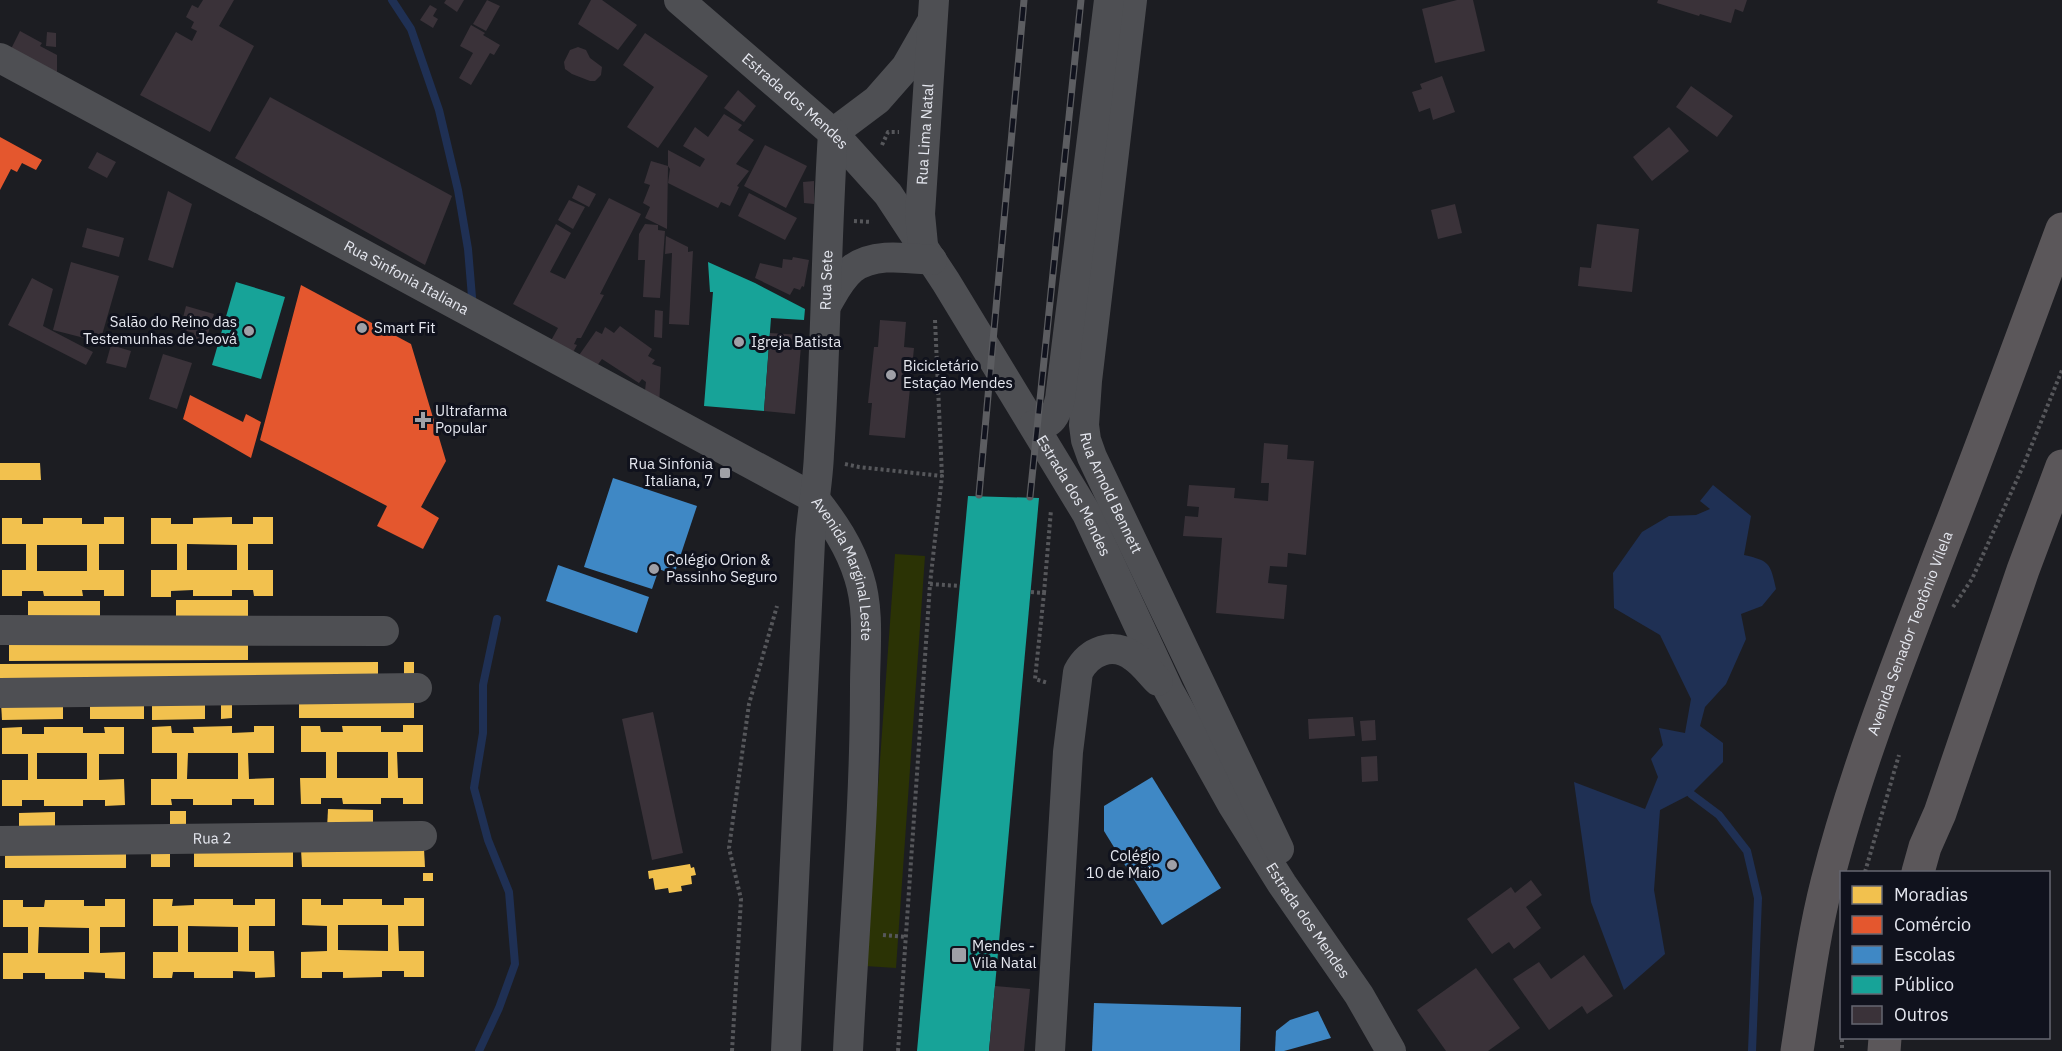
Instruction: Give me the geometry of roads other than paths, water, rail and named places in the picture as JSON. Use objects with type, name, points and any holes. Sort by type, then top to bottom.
[{"type":"main road","name":"Avenida Senador Teotônio Vilela","points":[[1797,1051],[1813,948],[1827,882],[1846,816],[1896,669],[2062,229]]},
{"type":"main road","points":[[1919,871],[1925,847],[1940,813],[2062,466]]},
{"type":"street","name":"Estrada dos Mendes","points":[[679,0],[833,133],[888,194],[928,254],[1087,514],[1168,692],[1232,804],[1282,884],[1359,995],[1391,1051]]},
{"type":"street","points":[[1034,425],[1048,423],[1053,418],[1059,399],[1109,0]]},
{"type":"street","name":"Rua Arnold Bennett","points":[[1132,0],[1087,381],[1084,425],[1086,440],[1111,500],[1326,946]]},
{"type":"street","name":"Rua Lima Natal","points":[[833,133],[878,100],[906,67],[933,10]]},
{"type":"street","name":"Rua Lima Natal","points":[[928,254],[920,214],[933,10]]},
{"type":"street","name":"Rua Sinfonia Italiana","points":[[0,58],[814,498]]},
{"type":"street","name":"Rua Sete","points":[[814,498],[819,457],[827,304],[828,218],[833,133]]},
{"type":"street","points":[[827,304],[839,283],[862,264],[876,259],[928,254]]},
{"type":"street","name":"Avenida Marginal Leste","points":[[786,1051],[814,498]]},
{"type":"street","name":"Avenida Marginal Leste","points":[[814,498],[834,523],[849,551],[860,578],[865,608],[865,727],[848,1051]]},
{"type":"street","points":[[0,630],[384,631]]},
{"type":"street","points":[[1050,1051],[1068,763],[1077,672],[1087,658],[1100,651],[1115,649],[1133,656],[1168,692]]},
{"type":"street","points":[[0,693],[417,688]]},
{"type":"street","name":"Rua 2","points":[[0,841],[422,836]]},
{"type":"water","points":[[1713,485],[1751,516],[1744,555],[1768,564],[1776,589],[1762,606],[1741,614],[1746,639],[1726,684],[1705,707],[1700,726],[1723,743],[1723,762],[1691,794],[1660,810],[1654,890],[1665,954],[1624,990],[1591,902],[1574,782],[1645,809],[1658,777],[1651,759],[1663,745],[1659,728],[1685,733],[1691,699],[1660,635],[1614,608],[1613,573],[1642,532],[1669,516],[1696,515],[1710,509],[1700,501]]},
{"type":"waterway","points":[[392,0],[411,29],[439,110],[458,190],[468,249],[472,297]]},
{"type":"waterway","points":[[479,1051],[499,1008],[515,964],[509,892],[488,840],[474,788],[483,733],[483,685],[497,619]]},
{"type":"waterway","points":[[1691,794],[1719,815],[1747,851],[1758,898],[1752,1051]]},
{"type":"railway","points":[[979,495],[1024,0]]},
{"type":"railway","points":[[1030,497],[1081,0]]},
{"type":"place","name":"Smart Fit","points":[[362,328]]},
{"type":"place","name":"Salão do Reino das Testemunhas de Jeová","points":[[249,331]]},
{"type":"place","name":"Igreja Batista","points":[[739,342]]},
{"type":"place","name":"Bicicletário Estação Mendes","points":[[891,375]]},
{"type":"place","name":"Ultrafarma Popular","points":[[423,420]]},
{"type":"place","name":"Rua Sinfonia Italiana, 7","points":[[725,473]]},
{"type":"place","name":"Colégio Orion & Passinho Seguro","points":[[654,569]]},
{"type":"place","name":"Colégio 10 de Maio","points":[[1172,865]]},
{"type":"place","name":"Mendes - Vila Natal","points":[[959,955]]}]
